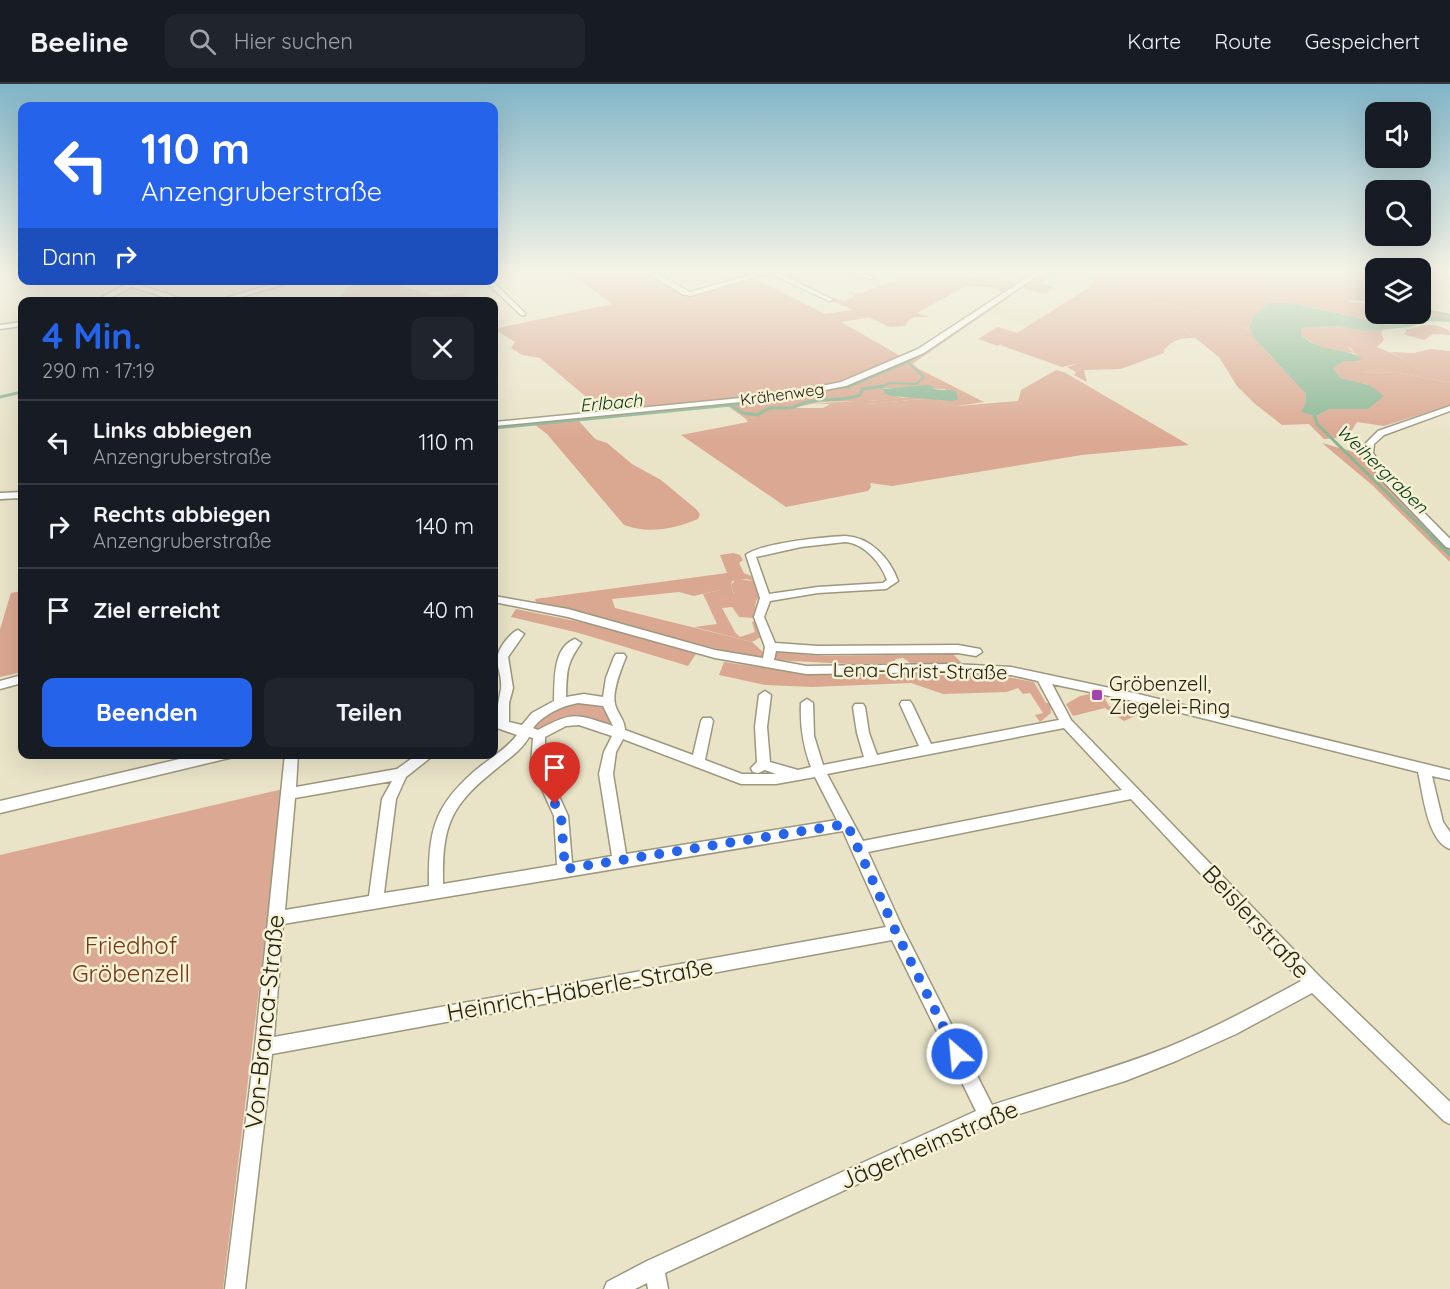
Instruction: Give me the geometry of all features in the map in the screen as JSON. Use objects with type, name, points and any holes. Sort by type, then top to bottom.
[{"type":"street","name":"Krähenweg","points":[[498,424],[782,396],[843,384],[921,351],[957,327]]},
{"type":"street","points":[[1450,408],[1381,434],[1370,443],[1369,453],[1382,475],[1450,544]]},
{"type":"street","points":[[0,496],[18,495]]},
{"type":"street","points":[[765,598],[818,590],[886,586],[892,581],[882,562],[855,540],[843,538],[777,548],[751,555],[765,598],[759,617],[771,647],[766,664]]},
{"type":"street","name":"Lena-Christ-Straße","points":[[498,600],[567,613],[715,654],[806,670],[952,668],[1011,671],[1138,698],[1450,775]]},
{"type":"street","points":[[518,634],[502,657],[507,688],[498,722],[532,733]]},
{"type":"street","points":[[560,703],[561,669],[565,656],[575,643]]},
{"type":"street","points":[[771,647],[818,650],[958,649],[976,652]]},
{"type":"street","points":[[620,657],[612,678],[608,703],[619,725],[619,734],[610,752],[606,774],[620,860]]},
{"type":"street","name":"Beislerstraße","points":[[1042,677],[1067,723],[1314,983],[1450,1115]]},
{"type":"street","points":[[0,684],[18,680]]},
{"type":"street","points":[[764,765],[761,727],[765,695]]},
{"type":"street","points":[[565,869],[561,816],[538,765],[532,733],[537,715],[560,703],[573,698],[608,703]]},
{"type":"street","points":[[807,703],[807,732],[818,770],[859,848],[896,932],[988,1115]]},
{"type":"street","points":[[906,704],[927,749]]},
{"type":"street","points":[[859,707],[863,733],[872,760]]},
{"type":"street","points":[[436,891],[436,848],[442,821],[460,795],[487,768],[532,733],[564,722],[579,720],[646,742],[741,779],[776,779],[1067,723]]},
{"type":"street","points":[[698,764],[706,721]]},
{"type":"street","points":[[0,807],[204,759]]},
{"type":"street","name":"Von-Branca-Straße","points":[[235,1289],[264,1047],[292,759]]},
{"type":"street","points":[[288,794],[400,774],[422,759]]},
{"type":"street","points":[[741,779],[764,765],[796,775]]},
{"type":"street","points":[[1424,769],[1436,824],[1450,843]]},
{"type":"street","points":[[376,901],[389,799],[400,774]]},
{"type":"street","points":[[859,848],[1134,793]]},
{"type":"street","points":[[276,918],[847,824]]},
{"type":"street","name":"Heinrich-Häberle-Straße","points":[[264,1047],[896,932]]},
{"type":"street","name":"Jägerheimstraße","points":[[614,1289],[654,1268],[988,1115],[1125,1072],[1170,1055],[1230,1028],[1314,983]]},
{"type":"street","points":[[654,1268],[658,1289]]},
{"type":"green space","points":[[850,327],[904,358],[953,327],[966,327],[912,364],[903,358],[842,383],[782,395],[604,412],[540,358],[522,355],[511,348],[515,342],[498,331],[498,328]]},
{"type":"green space","points":[[999,327],[1017,333],[1026,327],[1192,327],[1184,329],[1195,338],[1178,340],[1171,343],[1164,353],[1121,369],[1084,370],[1087,382],[1074,375],[1076,372],[1067,367],[1080,363],[1062,367],[1000,345],[1002,343],[998,346],[978,339]]},
{"type":"green space","points":[[1344,327],[1366,331],[1357,334],[1361,337],[1361,341],[1349,348],[1354,353],[1325,350],[1302,336],[1301,328]]},
{"type":"green space","points":[[1430,349],[1450,351],[1450,383],[1399,373],[1361,372],[1378,369],[1424,374],[1390,352],[1414,353]]},
{"type":"green space","points":[[1056,370],[1064,372],[1189,445],[1082,455],[892,486],[870,483],[871,487],[868,491],[786,507],[681,435],[748,422],[746,419],[791,408],[823,408],[830,404],[810,404],[854,401],[865,391],[877,391],[903,398],[868,401],[867,404],[933,398],[956,406],[1018,401],[1021,390]]},
{"type":"green space","points":[[736,579],[753,581],[760,596],[756,601],[754,618],[739,617],[732,607],[722,608],[740,637],[755,632],[752,622],[755,621],[761,637],[752,642],[694,627],[717,624],[703,594],[719,590],[734,594],[731,585]]},
{"type":"green space","points":[[1001,676],[1034,682],[1046,703],[1050,703],[1051,713],[1040,722],[1035,715],[1043,713],[1030,693],[1023,694],[1018,688],[1007,692]]},
{"type":"green space","points":[[572,700],[607,705],[617,732],[563,720],[537,730],[534,724],[539,718]]},
{"type":"green space","name":"Friedhof Gröbenzell","points":[[283,789],[223,1289],[0,1289],[0,855]]},
{"type":"shaded area","points":[[1250,327],[1315,327],[1301,328],[1302,336],[1319,346],[1362,358],[1358,361],[1345,361],[1333,368],[1341,378],[1369,385],[1384,396],[1368,409],[1330,409],[1316,416],[1301,412],[1305,405],[1306,394],[1257,341]]},
{"type":"shaded area","points":[[1344,327],[1407,327],[1366,331]]},
{"type":"shaded area","points":[[1417,327],[1441,327],[1449,330],[1450,335],[1433,334],[1424,340],[1403,334],[1406,330]]},
{"type":"shaded area","points":[[1386,328],[1381,332],[1384,340],[1377,347],[1402,358],[1426,375],[1378,369],[1362,372],[1399,373],[1450,383],[1450,405],[1384,426],[1357,422],[1348,437],[1324,439],[1309,424],[1282,425],[1254,403],[1237,386],[1219,357],[1184,329],[1249,329],[1306,394],[1305,405],[1316,416],[1330,409],[1368,409],[1369,385],[1341,378],[1333,368],[1345,361],[1358,361],[1361,358],[1354,353],[1346,341],[1361,341],[1361,337],[1356,334]]},
{"type":"shaded area","points":[[908,361],[919,369],[984,402],[956,406],[933,398],[946,389],[887,388],[883,389],[884,393],[865,391],[854,401],[820,402],[746,419],[725,404],[796,396],[843,387]]},
{"type":"shaded area","points":[[928,385],[934,387],[932,389],[956,391],[958,399],[953,401],[891,396],[884,393],[883,389]]},
{"type":"shaded area","points":[[911,397],[933,398],[867,404],[868,401]]},
{"type":"shaded area","points":[[579,421],[595,439],[607,443],[632,464],[661,480],[696,509],[700,514],[698,519],[651,530],[624,525],[547,434],[535,425]]},
{"type":"shaded area","points":[[1322,443],[1365,455],[1377,473],[1450,548],[1450,562],[1372,485]]},
{"type":"shaded area","points":[[733,553],[740,555],[743,560],[739,563],[744,573],[751,576],[753,581],[747,579],[732,581],[734,595],[725,595],[719,590],[694,596],[679,592],[612,599],[615,608],[752,642],[763,652],[763,656],[756,659],[536,602],[535,599],[727,573],[720,555]]},
{"type":"shaded area","points":[[18,592],[18,673],[0,677],[0,629],[11,593]]},
{"type":"shaded area","points":[[516,609],[590,624],[696,654],[688,666],[579,633],[511,617]]},
{"type":"shaded area","points":[[775,652],[825,656],[953,654],[962,663],[912,664],[903,658],[896,659],[893,663],[850,664],[774,660]]},
{"type":"shaded area","points":[[724,662],[805,674],[1001,676],[1007,692],[943,694],[911,683],[812,687],[765,685],[719,675]]},
{"type":"shaded area","points":[[1090,694],[1104,697],[1109,706],[1118,710],[1136,705],[1152,709],[1124,721],[1105,708],[1073,716],[1066,704],[1080,696]]},
{"type":"waterway","name":"Erlbach","points":[[908,362],[961,327]]},
{"type":"waterway","name":"Erlbach","points":[[846,388],[908,362]]},
{"type":"waterway","name":"Erlbach","points":[[880,388],[890,383],[916,384],[924,377],[908,362]]},
{"type":"waterway","name":"Erlbach","points":[[733,405],[850,386]]},
{"type":"waterway","name":"Erlbach","points":[[498,428],[731,405],[743,413],[758,415],[769,408],[791,408],[814,401],[854,397],[860,395],[862,389],[883,386]]},
{"type":"waterway","points":[[0,397],[18,393]]},
{"type":"waterway","name":"Weihergraben","points":[[1313,410],[1317,424],[1432,537]]},
{"type":"waterway","name":"Erlbach","points":[[0,499],[18,498]]},
{"type":"waterway","name":"Weihergraben","points":[[1431,536],[1450,554]]},
{"type":"place","name":"Gröbenzell, Ziegelei-Ring","points":[[1097,695]]},
{"type":"route","points":[[555,804],[561,816],[565,869],[847,824],[896,932],[957,1054]]}]
